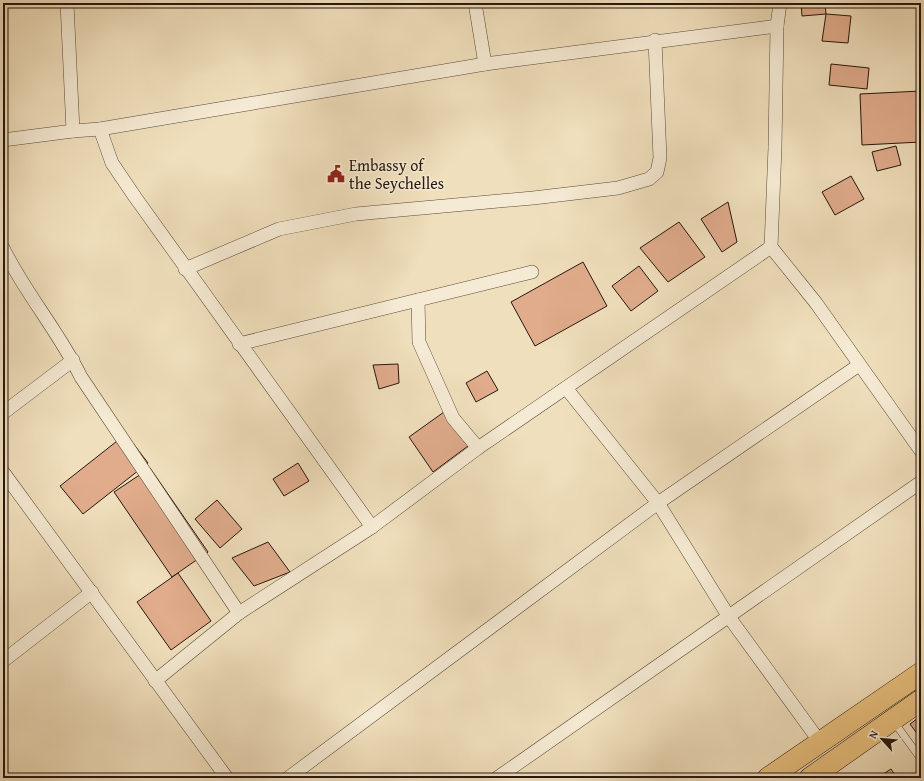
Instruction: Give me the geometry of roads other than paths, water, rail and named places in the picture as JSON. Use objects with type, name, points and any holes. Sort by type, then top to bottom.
[{"type":"main road","points":[[768,778],[921,673]]},
{"type":"main road","points":[[810,778],[921,700]]},
{"type":"street","points":[[67,3],[73,131]]},
{"type":"street","points":[[475,3],[485,64]]},
{"type":"street","points":[[780,3],[777,26],[771,247],[816,303],[921,451]]},
{"type":"street","points":[[3,140],[100,129],[485,64],[655,40],[777,26]]},
{"type":"street","points":[[185,269],[279,229],[349,215],[618,188],[649,179],[657,172],[660,158],[655,40]]},
{"type":"street","points":[[100,129],[112,163],[185,269],[372,527]]},
{"type":"street","points":[[155,681],[239,613],[372,527],[478,448],[771,247]]},
{"type":"street","points":[[3,248],[11,264],[73,360],[81,377],[239,613]]},
{"type":"street","points":[[239,344],[532,272]]},
{"type":"street","points":[[418,300],[420,342],[453,418],[478,448]]},
{"type":"street","points":[[3,413],[73,360]]},
{"type":"street","points":[[288,778],[658,503],[859,365]]},
{"type":"street","points":[[566,388],[658,503],[729,617],[820,742]]},
{"type":"street","points":[[3,472],[227,778]]},
{"type":"street","points":[[497,778],[921,482]]},
{"type":"street","points":[[3,661],[92,592]]},
{"type":"lane","points":[[893,720],[921,759]]},
{"type":"place","name":"Embassy of the Seychelles","points":[[336,174]]}]
